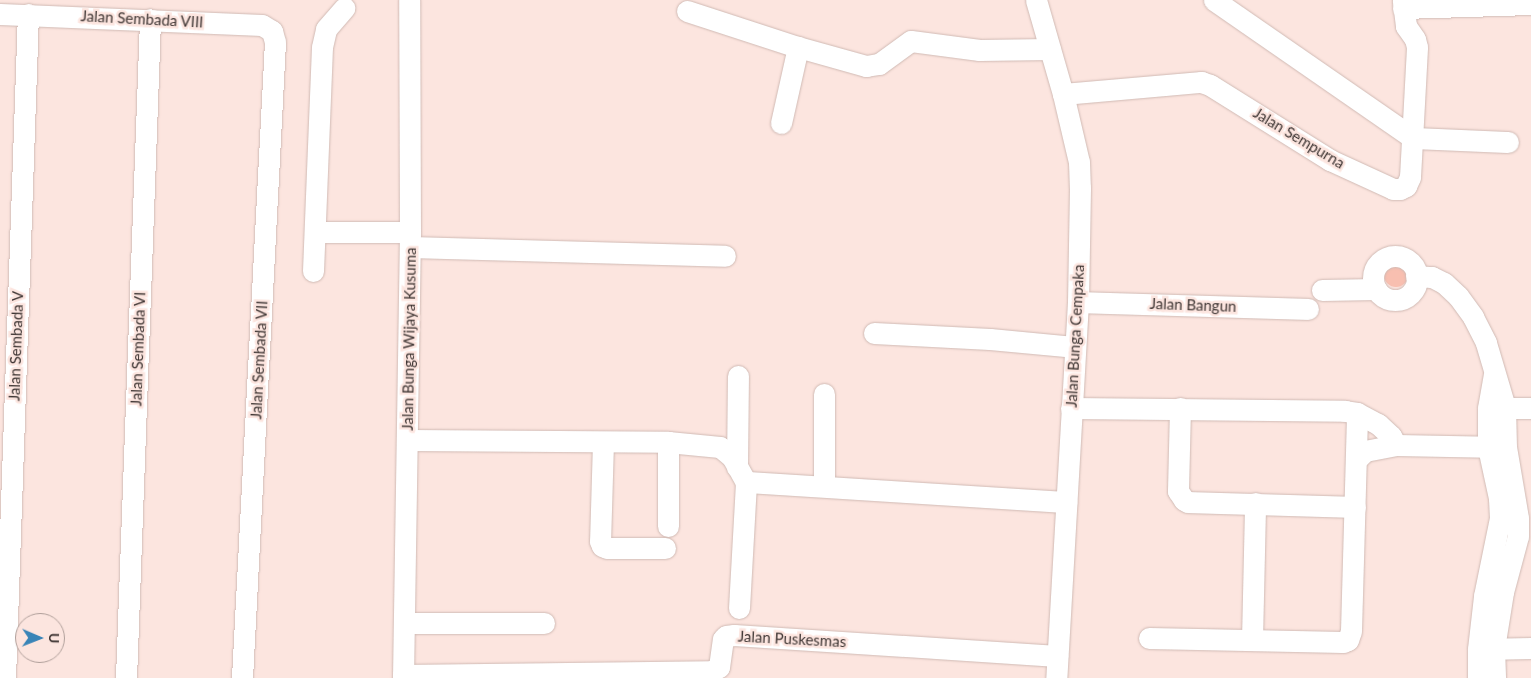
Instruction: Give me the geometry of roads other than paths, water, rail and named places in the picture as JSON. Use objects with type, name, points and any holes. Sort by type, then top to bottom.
[{"type":"street","name":"Jalan Bunga Wijaya Kusuma","points":[[403,676],[410,239],[409,0]]},
{"type":"street","name":"Jalan Bunga Cempaka","points":[[1036,0],[1063,94],[1079,162],[1078,302],[1070,408],[1056,678]]},
{"type":"street","points":[[1214,0],[1413,138],[1508,142]]},
{"type":"street","points":[[1403,4],[1531,4]]},
{"type":"street","name":"Jalan Sempurna","points":[[1063,94],[1201,82],[1210,85],[1330,160],[1392,189],[1406,186],[1410,177],[1413,138],[1416,48],[1414,39],[1406,26],[1403,4]]},
{"type":"street","points":[[313,272],[322,47],[326,29],[344,8]]},
{"type":"street","points":[[687,11],[798,47],[873,66],[879,64],[911,40],[979,50],[1050,50]]},
{"type":"street","name":"Jalan Sembada VIII","points":[[0,14],[262,25],[272,31],[275,42]]},
{"type":"street","name":"Jalan Sembada V","points":[[5,678],[28,14]]},
{"type":"street","name":"Jalan Sembada VI","points":[[126,678],[150,19]]},
{"type":"street","name":"Jalan Sembada VII","points":[[242,678],[275,42]]},
{"type":"street","points":[[781,123],[798,47]]},
{"type":"street","points":[[316,232],[725,256]]},
{"type":"street","points":[[1388,257],[1400,257],[1407,260],[1415,269],[1416,276],[1412,291],[1405,297],[1389,299],[1376,289],[1373,283],[1374,270],[1382,260],[1388,257]]},
{"type":"street","points":[[1416,276],[1432,278],[1444,283],[1458,296],[1473,316],[1496,370],[1497,447],[1516,527],[1503,592],[1478,678]]},
{"type":"street","points":[[1322,290],[1376,289]]},
{"type":"street","name":"Jalan Bangun","points":[[1078,302],[1308,309]]},
{"type":"street","points":[[874,333],[990,339],[1074,347]]},
{"type":"street","points":[[738,376],[742,475],[739,608]]},
{"type":"street","points":[[824,394],[824,486]]},
{"type":"street","points":[[1070,408],[1180,408],[1357,413],[1382,427],[1392,436],[1409,446]]},
{"type":"street","points":[[1180,408],[1179,495],[1188,502],[1355,508]]},
{"type":"street","points":[[1497,408],[1531,408]]},
{"type":"street","points":[[1148,638],[1343,642],[1348,640],[1351,631],[1357,413]]},
{"type":"street","points":[[408,440],[668,442],[720,448],[728,452],[742,475]]},
{"type":"street","points":[[603,442],[600,541],[602,546],[606,548],[666,548]]},
{"type":"street","points":[[668,442],[668,526]]},
{"type":"street","points":[[1357,459],[1365,451],[1409,446],[1497,447]]},
{"type":"street","points":[[742,475],[824,486],[1066,502]]},
{"type":"street","points":[[1252,640],[1255,503]]},
{"type":"street","points":[[404,623],[544,623]]},
{"type":"street","name":"Jalan Puskesmas","points":[[403,676],[668,674],[716,670],[719,667],[723,639],[726,636],[734,635],[1057,656]]},
{"type":"street","points":[[1486,648],[1531,648]]},
{"type":"street","points":[[1486,648],[1495,678]]}]
